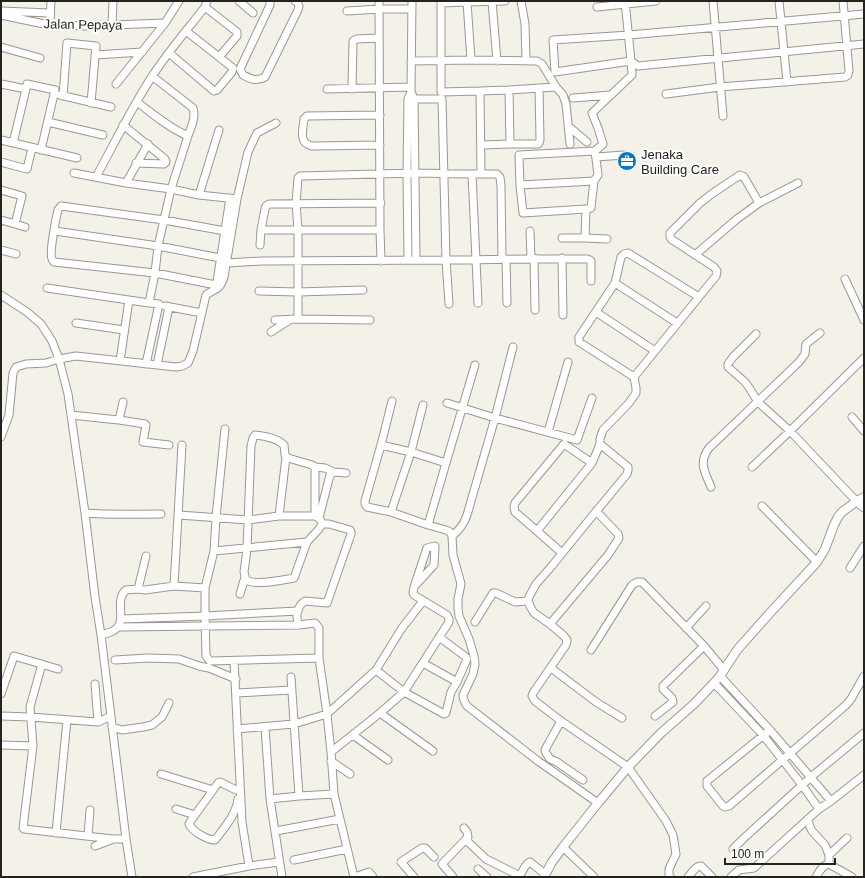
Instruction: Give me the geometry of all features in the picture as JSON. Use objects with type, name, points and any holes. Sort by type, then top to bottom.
[{"type":"street","points":[[50,1],[50,24]]},
{"type":"street","points":[[112,26],[113,1]]},
{"type":"street","points":[[116,84],[165,23],[178,1]]},
{"type":"street","points":[[239,1],[253,13]]},
{"type":"street","points":[[270,1],[270,5],[240,69],[243,75],[254,80],[265,77],[298,10],[299,6],[295,1]]},
{"type":"street","points":[[380,1],[380,230],[382,260]]},
{"type":"street","points":[[408,260],[407,173],[411,94],[412,1]]},
{"type":"street","points":[[492,1],[497,61]]},
{"type":"street","points":[[449,304],[446,260],[441,2],[504,1]]},
{"type":"street","points":[[521,1],[525,24],[526,60]]},
{"type":"street","points":[[597,7],[625,2],[656,1]]},
{"type":"street","points":[[713,1],[723,116]]},
{"type":"street","points":[[779,1],[787,82]]},
{"type":"street","points":[[666,94],[720,87],[845,77],[849,71],[843,1]]},
{"type":"street","points":[[467,2],[471,60]]},
{"type":"street","points":[[624,155],[596,154],[519,155],[523,213],[591,208],[594,181],[598,175],[596,154],[603,144],[592,113],[632,75],[625,2]]},
{"type":"street","points":[[96,177],[152,76],[206,4],[237,32],[237,36],[219,57]]},
{"type":"street","points":[[347,11],[412,9]]},
{"type":"street","points":[[1,11],[50,13]]},
{"type":"street","points":[[864,14],[629,35],[553,40],[555,72],[631,62],[638,66],[847,47],[864,44]]},
{"type":"street","name":"Jalan Pepaya","points":[[1,15],[44,24],[85,26],[165,23]]},
{"type":"street","points":[[169,53],[214,91],[217,90],[232,72],[233,68],[186,31]]},
{"type":"street","points":[[352,89],[353,41],[357,39],[379,38]]},
{"type":"street","points":[[63,96],[67,43],[96,46],[91,102]]},
{"type":"street","points":[[1,47],[40,58]]},
{"type":"street","points":[[95,55],[142,52]]},
{"type":"street","points":[[411,61],[537,61],[542,64],[565,100],[570,144]]},
{"type":"street","points":[[149,303],[155,273],[158,246],[171,189],[193,123],[194,112],[193,108],[152,76]]},
{"type":"street","points":[[1,84],[26,90]]},
{"type":"street","points":[[13,143],[27,84],[55,90],[41,150]]},
{"type":"street","points":[[327,89],[380,88],[411,94],[442,95],[480,91],[556,87]]},
{"type":"street","points":[[481,145],[540,143],[539,88]]},
{"type":"street","points":[[509,90],[510,144]]},
{"type":"street","points":[[480,91],[481,174]]},
{"type":"street","points":[[54,94],[111,107]]},
{"type":"street","points":[[411,94],[415,172],[416,260]]},
{"type":"street","points":[[573,98],[611,95]]},
{"type":"street","points":[[137,102],[180,133],[188,136]]},
{"type":"street","points":[[380,115],[308,116],[304,119],[303,139],[304,143],[312,146],[380,145]]},
{"type":"street","points":[[48,122],[103,135]]},
{"type":"street","points":[[1,437],[9,415],[13,373],[16,367],[26,364],[46,363],[76,356],[176,367],[188,363],[193,351],[206,295],[221,285],[224,277],[225,231],[233,199],[248,152],[257,133],[276,123]]},
{"type":"street","points":[[124,125],[165,158],[166,162],[177,169]]},
{"type":"street","points":[[568,126],[587,142]]},
{"type":"street","points":[[199,195],[219,130]]},
{"type":"street","points":[[1,140],[77,158]]},
{"type":"street","points":[[126,182],[148,144]]},
{"type":"street","points":[[1,162],[27,168],[32,148]]},
{"type":"street","points":[[136,163],[164,164],[166,162]]},
{"type":"street","points":[[295,319],[298,292],[298,230],[296,204],[298,178],[300,176],[415,172],[497,174],[500,177],[501,186],[507,303]]},
{"type":"street","points":[[74,173],[199,195],[233,199]]},
{"type":"street","points":[[472,174],[478,303]]},
{"type":"street","points":[[634,377],[717,273],[714,268],[671,239],[670,234],[700,202],[740,176],[744,177],[759,203]]},
{"type":"street","points":[[520,186],[594,181]]},
{"type":"street","points":[[695,255],[737,219],[759,203],[798,183]]},
{"type":"street","points":[[1,190],[22,196],[15,224]]},
{"type":"street","points":[[224,260],[233,199]]},
{"type":"street","points":[[260,245],[261,230],[266,206],[268,204],[380,203]]},
{"type":"street","points":[[216,287],[155,273],[54,262],[51,257],[58,210],[61,206],[164,220],[225,231]]},
{"type":"street","points":[[585,238],[586,209]]},
{"type":"street","points":[[1,220],[25,227]]},
{"type":"street","points":[[261,230],[380,230]]},
{"type":"street","points":[[55,231],[158,246],[224,260],[298,261],[477,260],[532,258],[587,259],[591,261],[591,281]]},
{"type":"street","points":[[530,231],[535,310]]},
{"type":"street","points":[[562,238],[607,239]]},
{"type":"street","points":[[1,250],[16,254]]},
{"type":"street","points":[[537,531],[592,463],[600,444],[603,430],[629,403],[636,393],[634,377],[579,342],[579,337],[615,283],[621,257],[628,253],[699,297]]},
{"type":"street","points":[[562,258],[563,315]]},
{"type":"street","points":[[845,278],[864,320]]},
{"type":"street","points":[[615,283],[677,323]]},
{"type":"street","points":[[47,288],[159,304],[202,312]]},
{"type":"street","points":[[259,291],[298,292],[363,290]]},
{"type":"street","points":[[1,295],[27,312],[41,324],[52,341],[59,359],[68,394],[85,513],[132,877]]},
{"type":"street","points":[[120,361],[129,300]]},
{"type":"street","points":[[146,364],[159,304]]},
{"type":"street","points":[[158,365],[169,307]]},
{"type":"street","points":[[596,312],[655,351]]},
{"type":"street","points":[[271,332],[295,319]]},
{"type":"street","points":[[275,320],[370,320]]},
{"type":"street","points":[[76,323],[124,330]]},
{"type":"street","points":[[711,487],[703,463],[703,458],[706,452],[802,359],[805,354],[806,343],[820,333]]},
{"type":"street","points":[[756,334],[733,357],[728,364],[728,367],[745,382],[758,402],[860,499],[860,506],[864,508]]},
{"type":"street","points":[[452,536],[461,528],[467,515],[495,418],[513,347]]},
{"type":"street","points":[[752,467],[864,358]]},
{"type":"street","points":[[548,432],[568,362]]},
{"type":"street","points":[[428,525],[475,365]]},
{"type":"street","points":[[447,403],[463,409],[479,412],[495,418],[578,440],[592,398]]},
{"type":"street","points":[[392,401],[365,504],[367,507],[392,512],[450,532],[452,536],[453,555],[461,584],[458,599],[459,616],[474,656],[475,664],[474,674],[463,695],[465,703],[538,761],[598,802]]},
{"type":"street","points":[[119,420],[123,402]]},
{"type":"street","points":[[392,512],[424,405]]},
{"type":"street","points":[[71,415],[145,424],[143,442],[169,445]]},
{"type":"street","points":[[852,416],[864,431]]},
{"type":"street","points":[[225,429],[214,551],[205,588],[206,656],[210,662],[319,658]]},
{"type":"street","points":[[240,594],[244,577],[247,549],[251,446],[253,436],[257,435],[273,439],[284,445],[286,456],[279,516]]},
{"type":"street","points":[[381,444],[446,463]]},
{"type":"street","points":[[562,554],[516,512],[514,507],[515,503],[564,444],[592,463]]},
{"type":"street","points":[[600,444],[628,467],[627,474],[536,584],[529,597],[528,601],[534,613],[550,624],[564,636],[566,640],[566,645],[533,693],[533,698],[534,701],[561,721],[628,767],[666,821],[673,836],[676,854],[669,869],[670,877]]},
{"type":"street","points":[[174,586],[182,445]]},
{"type":"street","points":[[286,456],[292,460],[315,467],[325,468],[334,472],[346,474]]},
{"type":"street","points":[[244,577],[248,582],[268,582],[294,578],[308,542],[319,529],[320,525],[315,467]]},
{"type":"street","points":[[319,519],[328,480],[331,473],[334,472]]},
{"type":"street","points":[[466,840],[486,859],[518,875],[520,875],[526,864],[530,862],[544,876],[552,862],[598,802],[628,767],[661,733],[694,704],[714,683],[737,650],[817,562],[825,549],[838,517],[842,512],[860,499]]},
{"type":"street","points":[[762,506],[817,562]]},
{"type":"street","points":[[550,624],[608,555],[619,538],[618,534],[596,511]]},
{"type":"street","points":[[85,513],[108,515],[161,514]]},
{"type":"street","points":[[179,516],[248,520],[279,516],[319,519],[329,524],[348,529],[351,534],[327,603],[302,602],[297,618],[299,625]]},
{"type":"street","points":[[214,551],[308,542]]},
{"type":"street","points":[[331,752],[404,692],[449,622],[447,615],[423,601],[413,593],[414,587],[427,548],[434,546],[434,565],[414,587]]},
{"type":"street","points":[[850,568],[864,546]]},
{"type":"street","points":[[138,589],[146,556]]},
{"type":"street","points":[[591,650],[632,585],[637,582],[642,582],[704,646],[722,673],[831,801]]},
{"type":"street","points":[[118,627],[120,623],[120,601],[122,593],[126,590],[145,590],[174,586],[205,588]]},
{"type":"street","points":[[475,622],[493,593],[515,602],[528,601]]},
{"type":"street","points":[[237,728],[294,724],[327,714],[376,670],[402,628],[423,601]]},
{"type":"street","points":[[686,628],[706,606]]},
{"type":"street","points":[[120,619],[298,611]]},
{"type":"street","points":[[101,635],[108,634],[118,627],[205,627],[299,625],[315,623],[320,628],[319,658],[327,714],[334,794],[355,877],[369,872],[373,877]]},
{"type":"street","points":[[376,670],[404,692],[444,714],[446,713],[451,692],[467,659],[440,637]]},
{"type":"street","points":[[655,716],[673,702],[672,698],[663,686],[704,646]]},
{"type":"street","points":[[1,694],[13,657],[15,656],[58,669]]},
{"type":"street","points":[[199,666],[206,656]]},
{"type":"street","points":[[115,660],[148,658],[179,659],[209,668],[236,679]]},
{"type":"street","points":[[234,661],[236,679],[238,790],[238,805],[229,822],[215,840],[201,836],[191,827],[189,824],[220,782],[238,790]]},
{"type":"street","points":[[423,663],[457,682]]},
{"type":"street","points":[[42,664],[31,702],[30,717],[33,746],[23,828],[26,830],[126,839]]},
{"type":"street","points":[[551,668],[596,702],[622,718]]},
{"type":"street","points":[[770,730],[707,781],[707,786],[723,806],[728,806],[846,705],[864,676]]},
{"type":"street","points":[[291,677],[299,796]]},
{"type":"street","points":[[714,683],[762,735],[802,784],[819,809]]},
{"type":"street","points":[[95,684],[98,722]]},
{"type":"street","points":[[236,693],[292,690]]},
{"type":"street","points":[[112,727],[122,730],[152,725],[162,718],[169,703]]},
{"type":"street","points":[[380,713],[433,751]]},
{"type":"street","points":[[1,716],[98,722],[111,716]]},
{"type":"street","points":[[56,833],[67,720]]},
{"type":"street","points":[[561,721],[545,750],[546,753],[550,759],[557,762],[583,780]]},
{"type":"street","points":[[265,727],[270,799],[282,877]]},
{"type":"street","points":[[733,849],[802,784],[864,733]]},
{"type":"street","points":[[353,735],[388,760]]},
{"type":"street","points":[[1,745],[33,746]]},
{"type":"street","points":[[331,761],[350,774]]},
{"type":"street","points":[[161,774],[213,790]]},
{"type":"street","points":[[731,877],[740,870],[754,868],[819,809],[864,775]]},
{"type":"street","points":[[238,790],[249,866]]},
{"type":"street","points":[[270,799],[334,794]]},
{"type":"street","points":[[176,809],[195,815]]},
{"type":"street","points":[[88,836],[90,810]]},
{"type":"street","points":[[276,831],[340,819]]},
{"type":"street","points":[[808,819],[810,827],[815,835],[825,845],[829,855],[829,864]]},
{"type":"street","points":[[453,877],[442,864],[468,837],[464,828]]},
{"type":"street","points":[[829,855],[847,838]]},
{"type":"street","points":[[96,846],[114,839]]},
{"type":"street","points":[[564,847],[594,877]]},
{"type":"street","points":[[414,877],[401,862],[422,848],[425,848],[434,857]]},
{"type":"street","points":[[294,860],[347,849]]},
{"type":"street","points":[[193,877],[249,866],[279,862]]},
{"type":"street","points":[[816,877],[823,867],[829,864]]},
{"type":"street","points":[[829,864],[852,877]]},
{"type":"street","points":[[688,877],[699,866],[701,866],[712,877]]},
{"type":"street","points":[[478,869],[487,877]]},
{"type":"place","name":"Jenaka Building Care","points":[[627,161]]}]
